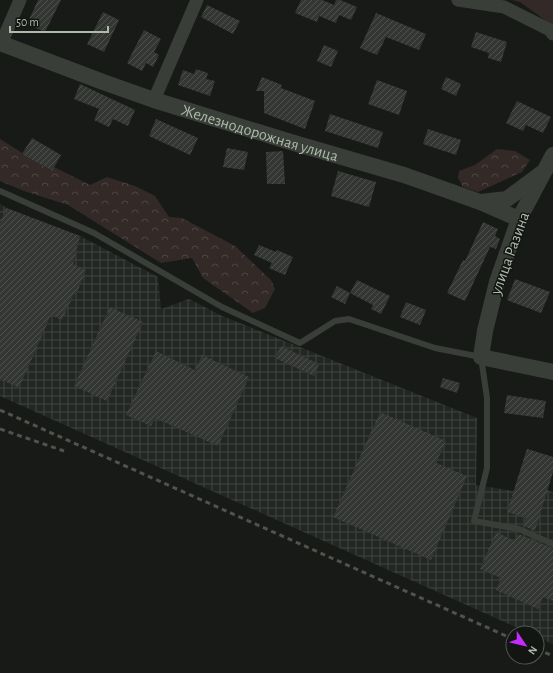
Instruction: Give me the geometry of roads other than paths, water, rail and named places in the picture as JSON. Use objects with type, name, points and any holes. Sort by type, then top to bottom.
[{"type":"street","points":[[1,43],[20,0]]},
{"type":"street","points":[[154,100],[197,0]]},
{"type":"street","points":[[458,0],[504,7],[550,30],[553,34]]},
{"type":"street","name":"Железнодорожная улица","points":[[1,43],[154,100],[404,175],[480,202],[520,219]]},
{"type":"street","name":"улица Разина","points":[[481,357],[485,331],[497,282],[520,219],[553,155]]},
{"type":"street","points":[[480,202],[507,199],[545,171]]},
{"type":"street","points":[[481,357],[553,372]]},
{"type":"lane","points":[[0,191],[94,233],[222,307],[300,343],[335,321],[349,319],[435,348],[481,357],[487,398],[487,468],[474,521],[519,529],[553,544]]},
{"type":"railway","points":[[0,410],[505,635]]},
{"type":"railway","points":[[0,429],[64,451]]},
{"type":"railway","points":[[545,652],[553,656]]}]
